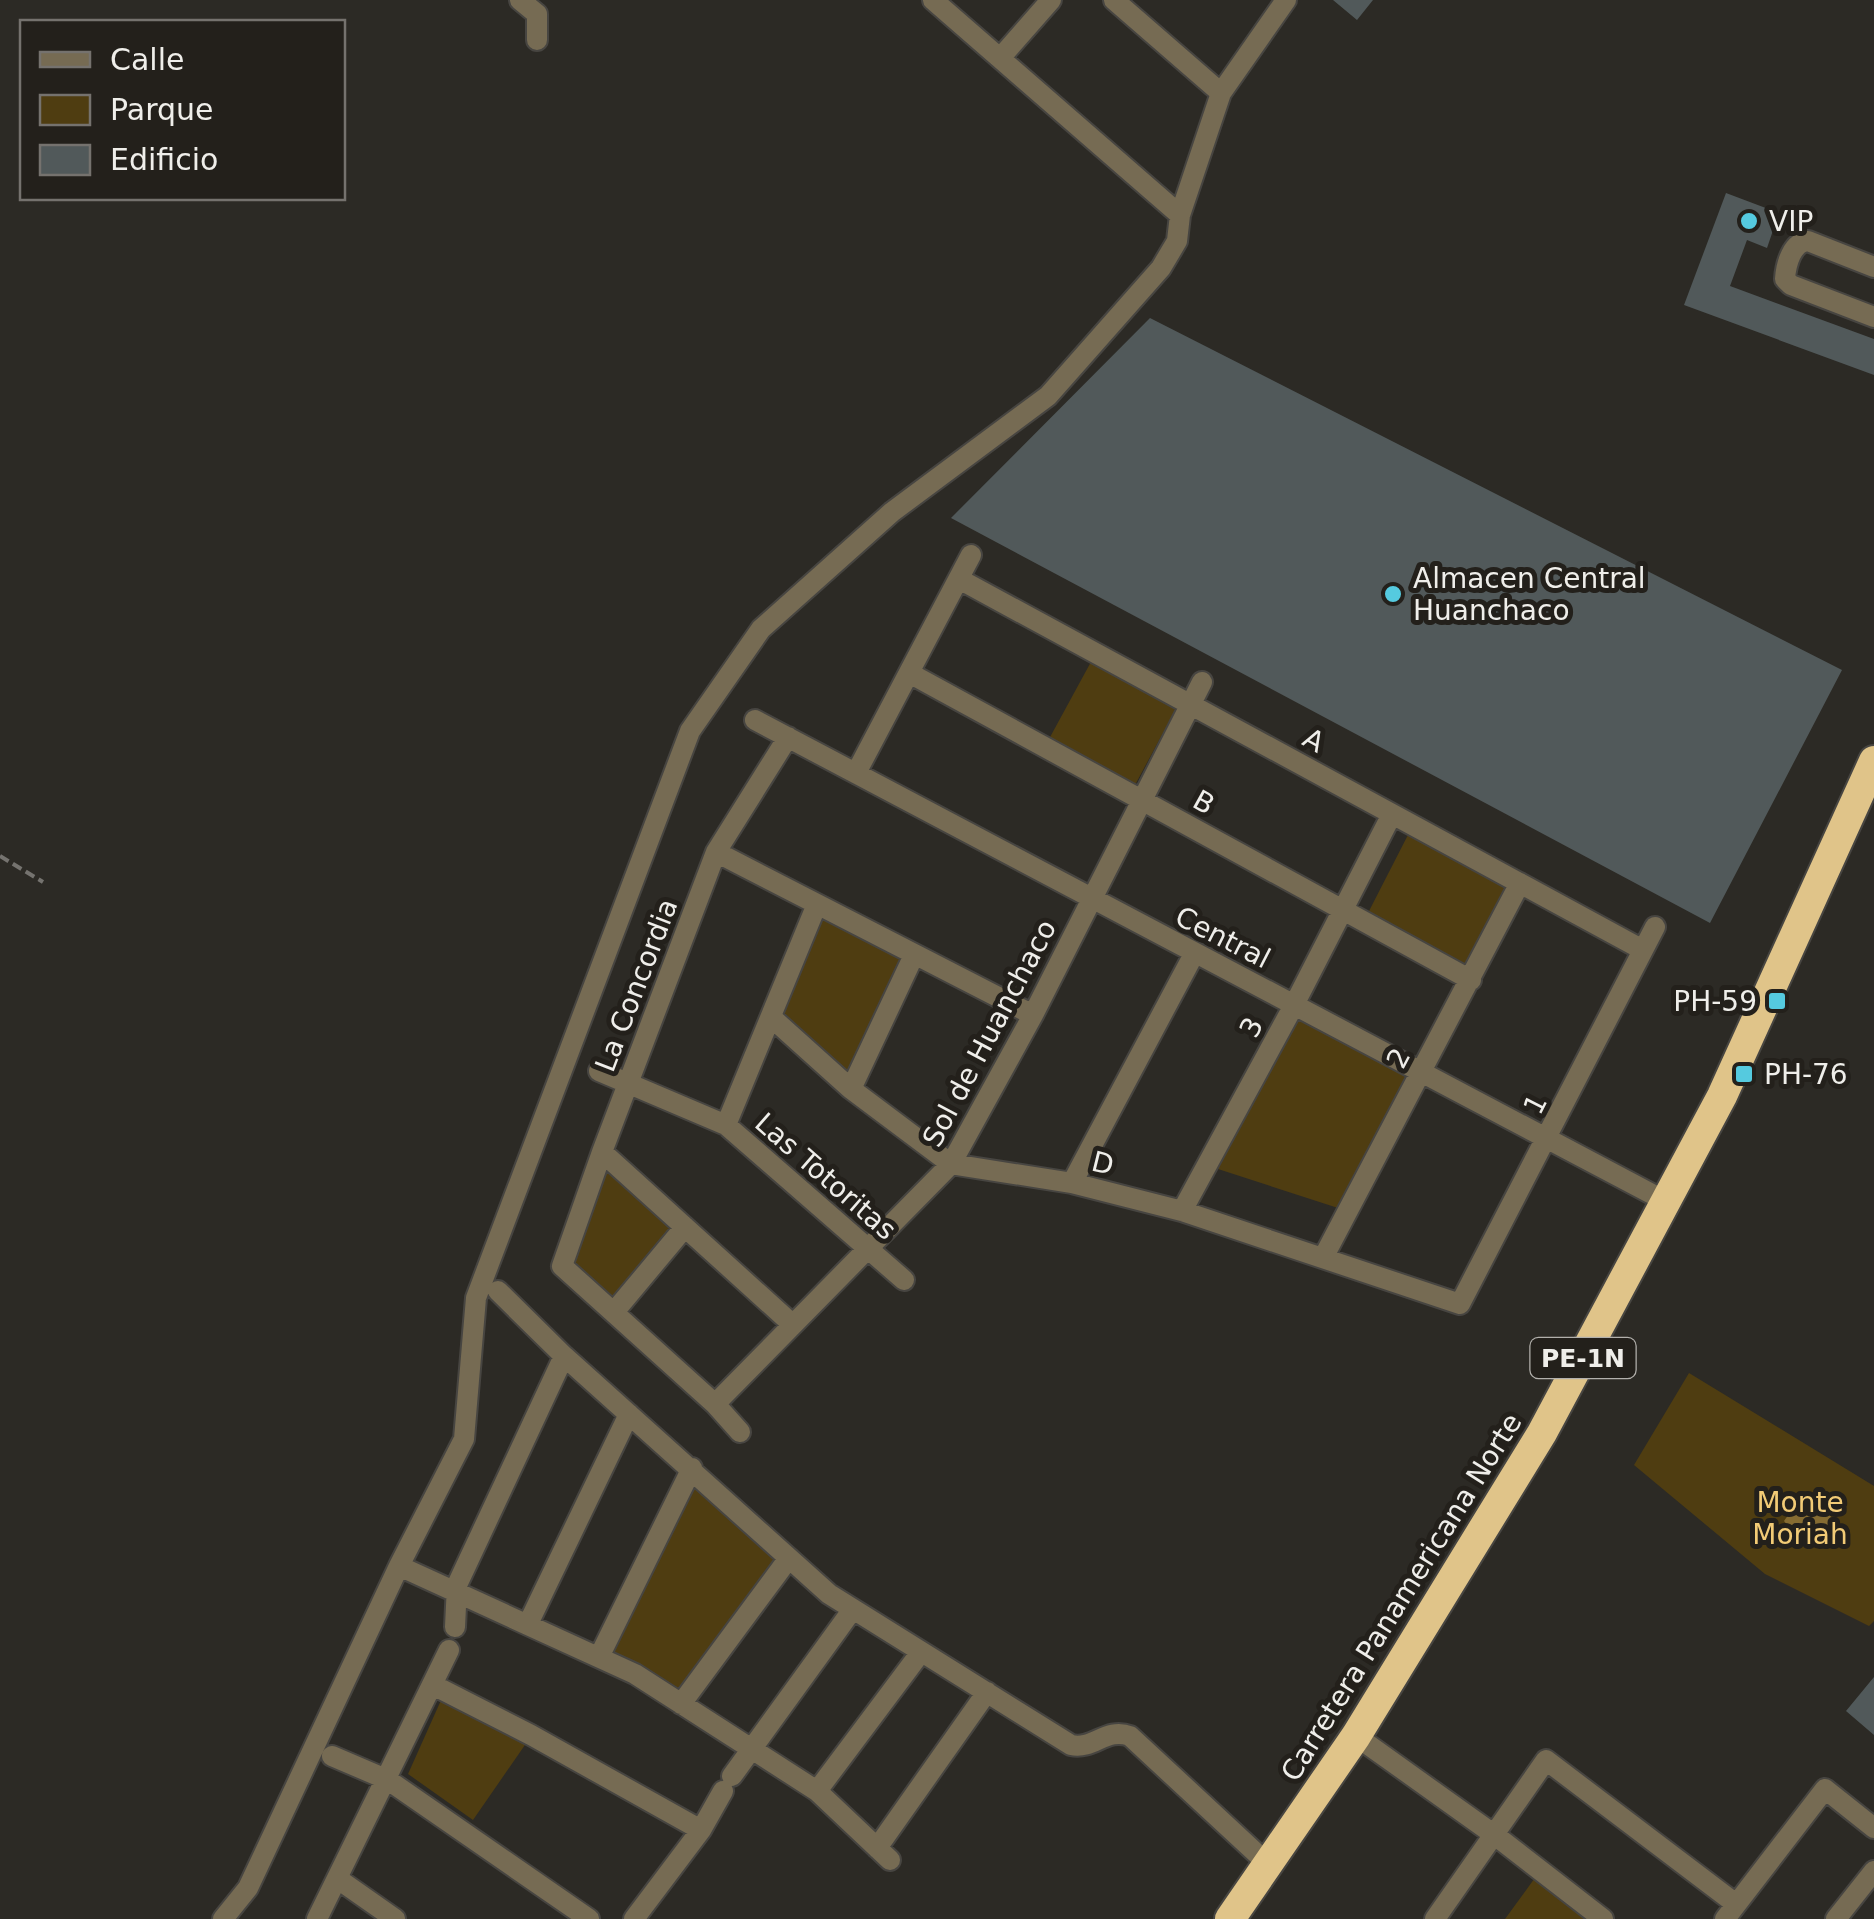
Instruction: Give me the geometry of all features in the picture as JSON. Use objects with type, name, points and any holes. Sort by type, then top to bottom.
[{"type":"highway","name":"Carretera Panamericana Norte","points":[[1230,1919],[1356,1736],[1542,1433],[1722,1096],[1874,762]]},
{"type":"street","points":[[520,0],[543,7],[537,40]]},
{"type":"street","points":[[933,0],[1180,215]]},
{"type":"street","points":[[1001,57],[1051,0]]},
{"type":"street","points":[[1114,0],[1222,93]]},
{"type":"street","points":[[223,1919],[248,1888],[399,1566],[464,1439],[476,1298],[690,730],[761,629],[892,512],[1048,396],[1160,268],[1177,241],[1180,215],[1222,93],[1286,0]]},
{"type":"street","points":[[1874,267],[1808,241],[1800,242],[1795,246],[1785,279],[1791,285],[1874,317]]},
{"type":"street","points":[[856,773],[972,555]]},
{"type":"street","name":"A","points":[[959,578],[1644,950]]},
{"type":"street","name":"B","points":[[910,674],[1471,980]]},
{"type":"street","name":"Sol de Huanchaco","points":[[715,1404],[951,1164],[1033,1016],[1202,682]]},
{"type":"street","name":"Central","points":[[755,720],[1667,1202]]},
{"type":"street","name":"La Concordia","points":[[614,1312],[562,1266],[716,852],[788,737]]},
{"type":"street","name":"3","points":[[1182,1210],[1392,814]]},
{"type":"street","points":[[716,852],[1033,1016]]},
{"type":"street","name":"2","points":[[1322,1258],[1520,883]]},
{"type":"street","points":[[726,1125],[817,904]]},
{"type":"street","name":"1","points":[[1460,1304],[1655,927]]},
{"type":"street","points":[[1072,1183],[1194,954]]},
{"type":"street","points":[[851,1089],[914,955]]},
{"type":"street","name":"D","points":[[770,1016],[851,1089],[951,1164],[1072,1183],[1182,1210],[1460,1304]]},
{"type":"street","name":"Las Totoritas","points":[[598,1071],[726,1125],[904,1280]]},
{"type":"street","points":[[602,1152],[792,1324]]},
{"type":"street","points":[[685,1227],[614,1312],[715,1404],[740,1432]]},
{"type":"street","points":[[498,1291],[564,1356],[829,1594],[1076,1746],[1087,1746],[1109,1733],[1130,1736],[1269,1865]]},
{"type":"street","points":[[455,1627],[456,1585],[564,1356]]},
{"type":"street","points":[[528,1624],[630,1414]]},
{"type":"street","points":[[599,1657],[692,1468]]},
{"type":"street","points":[[681,1704],[789,1558]]},
{"type":"street","points":[[399,1566],[635,1674],[818,1791],[884,1854],[987,1692]]},
{"type":"street","points":[[634,1919],[701,1830],[750,1749],[852,1609]]},
{"type":"street","points":[[317,1919],[449,1650]]},
{"type":"street","points":[[818,1791],[920,1652]]},
{"type":"street","points":[[433,1685],[701,1830]]},
{"type":"street","points":[[1356,1736],[1496,1836],[1602,1919]]},
{"type":"street","points":[[332,1756],[388,1780],[589,1919]]},
{"type":"street","points":[[1443,1916],[1546,1760],[1731,1912],[1825,1789],[1874,1828]]},
{"type":"street","points":[[1836,1919],[1874,1870]]},
{"type":"street","points":[[338,1878],[395,1919]]},
{"type":"path","points":[[0,856],[43,882]]},
{"type":"green space","points":[[1092,660],[1178,705],[1135,785],[1049,739]]},
{"type":"green space","points":[[1410,831],[1515,885],[1470,966],[1368,913]]},
{"type":"green space","points":[[817,910],[906,956],[847,1079],[776,1013]]},
{"type":"green space","points":[[1298,1018],[1409,1076],[1338,1208],[1218,1169]]},
{"type":"green space","points":[[602,1161],[678,1227],[614,1301],[569,1259]]},
{"type":"green space","name":"Monte Moriah","points":[[1689,1373],[1874,1486],[1874,1621],[1869,1626],[1765,1574],[1634,1465]]},
{"type":"green space","points":[[697,1482],[778,1558],[680,1691],[614,1652]]},
{"type":"green space","points":[[442,1698],[527,1742],[473,1820],[408,1774]]},
{"type":"green space","points":[[1537,1875],[1594,1919],[1505,1919]]},
{"type":"shaded area","points":[[1801,1493],[1819,1503],[1832,1518],[1834,1531],[1822,1544],[1809,1541],[1798,1525],[1789,1527],[1784,1521],[1791,1511],[1788,1501]]},
{"type":"building","points":[[1333,0],[1373,0],[1357,20]]},
{"type":"building","points":[[1726,193],[1779,213],[1767,248],[1747,240],[1730,286],[1874,339],[1874,375],[1684,305]]},
{"type":"building","name":"Almacen Central Huanchaco","points":[[1150,318],[1842,670],[1710,923],[951,518]]},
{"type":"building","points":[[1874,1677],[1874,1735],[1846,1711]]},
{"type":"place","name":"VIP","points":[[1749,221]]},
{"type":"place","name":"Almacen Central Huanchaco","points":[[1393,594]]},
{"type":"place","name":"PH-59","points":[[1777,1001]]},
{"type":"place","name":"PH-76","points":[[1744,1074]]}]
